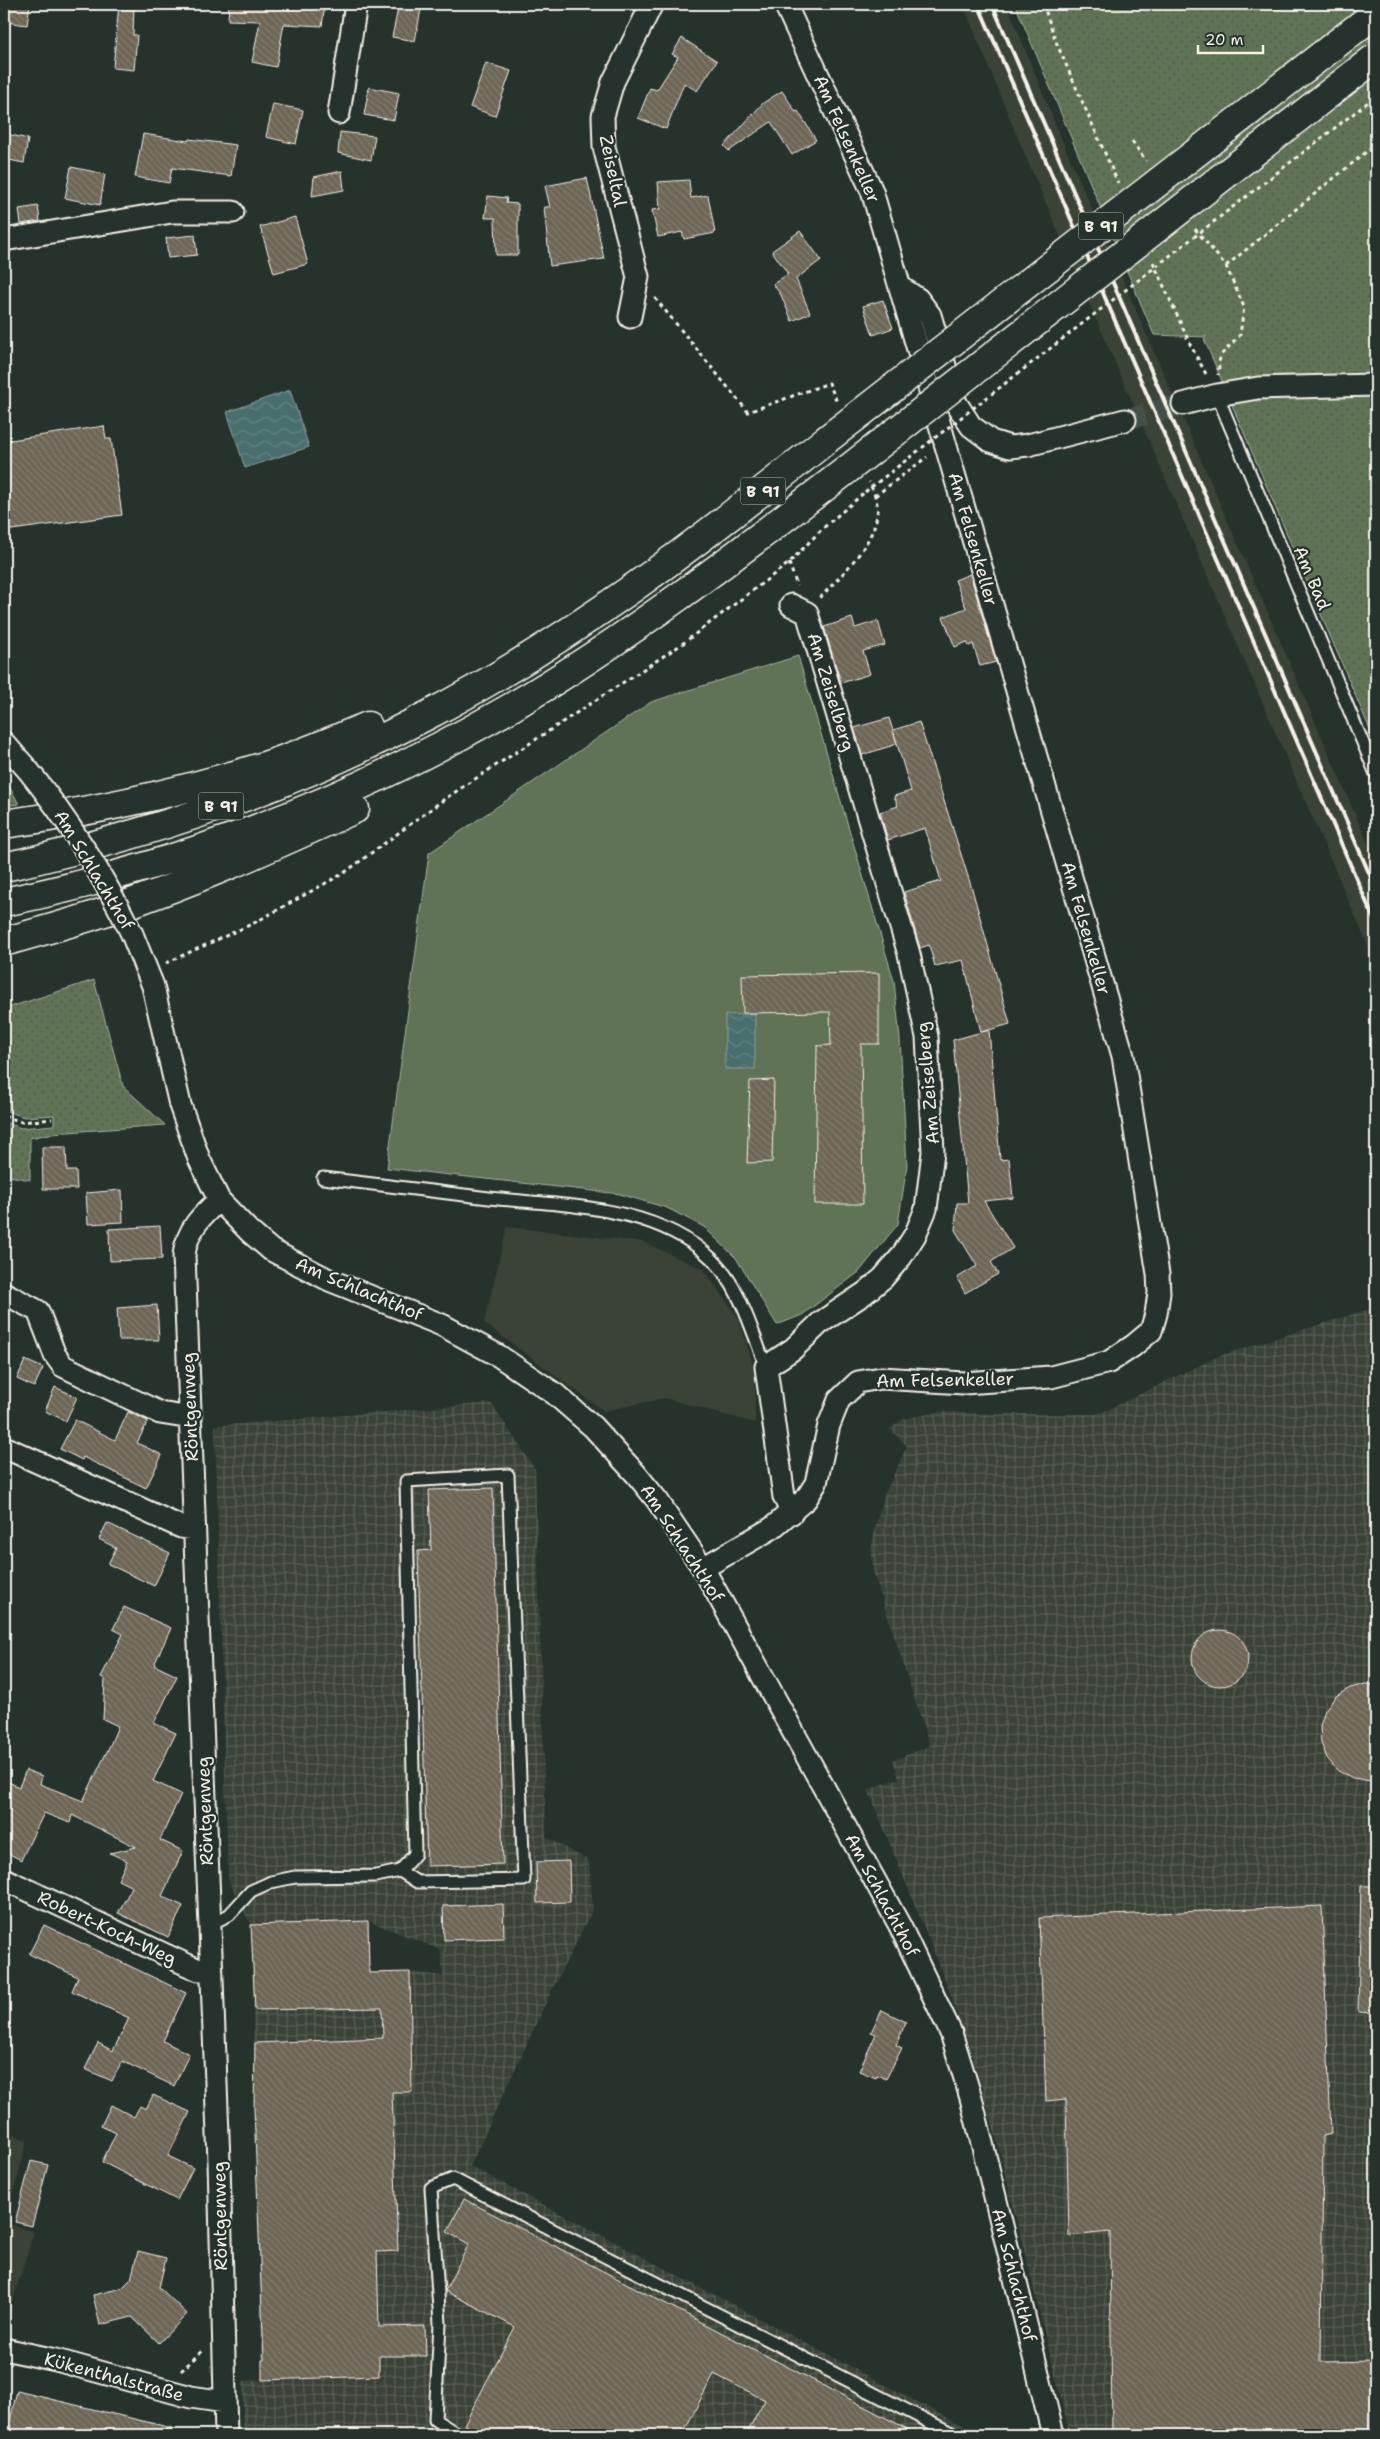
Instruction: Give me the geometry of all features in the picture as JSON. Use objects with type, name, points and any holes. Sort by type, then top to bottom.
[{"type":"highway","name":"B 91","points":[[4,867],[118,839],[216,808],[305,774],[428,715],[491,680],[594,615],[758,495],[826,440],[1376,13]]},
{"type":"highway","name":"B 91","points":[[4,902],[80,885],[205,848],[323,803],[408,763],[512,707],[639,625],[725,563],[1376,58]]},
{"type":"highway","points":[[4,824],[100,809],[207,783],[263,766],[381,720],[428,715]]},
{"type":"highway","points":[[4,942],[96,915],[291,838],[370,801],[408,763]]},
{"type":"street","points":[[339,113],[356,4]]},
{"type":"street","name":"Zeiseltal","points":[[630,317],[638,277],[604,148],[603,116],[614,82],[652,4]]},
{"type":"street","name":"Am Felsenkeller","points":[[703,1568],[772,1528],[792,1513],[806,1499],[816,1483],[829,1425],[839,1400],[858,1382],[881,1378],[964,1383],[1041,1378],[1109,1362],[1151,1331],[1159,1294],[1158,1274],[1123,1056],[1008,654],[944,444],[872,191],[785,4]]},
{"type":"street","points":[[4,240],[172,212],[233,212]]},
{"type":"street","points":[[900,287],[918,300],[930,315],[956,403],[971,426],[991,441],[1010,447],[1028,445],[1125,420]]},
{"type":"street","points":[[1183,404],[1217,395],[1258,388],[1376,385]]},
{"type":"street","name":"Am Zeiselberg","points":[[766,1367],[793,1349],[820,1324],[883,1278],[900,1257],[914,1235],[926,1209],[934,1152],[927,1036],[910,954],[799,609]]},
{"type":"street","name":"Am Schlachthof","points":[[4,743],[28,770],[76,834],[112,894],[132,934],[152,986],[180,1105],[199,1159],[219,1200],[250,1232],[271,1250],[329,1280],[442,1325],[499,1356],[555,1394],[594,1427],[636,1474],[703,1568],[900,1926],[951,2033],[971,2098],[1053,2435]]},
{"type":"street","name":"Röntgenweg","points":[[219,1200],[200,1218],[188,1235],[185,1245],[210,1924],[226,2435]]},
{"type":"street","points":[[4,1293],[38,1311],[55,1356],[63,1366],[160,1413],[191,1418]]},
{"type":"street","points":[[766,1367],[782,1487],[787,1506],[792,1513]]},
{"type":"street","points":[[4,1446],[181,1527],[194,1529]]},
{"type":"street","name":"Robert-Koch-Weg","points":[[4,1879],[185,1964],[199,1970],[211,1970]]},
{"type":"street","name":"Kükenthalstraße","points":[[4,2349],[56,2360],[202,2399],[225,2402]]},
{"type":"lane","name":"Am Bad","points":[[1217,395],[1376,774]]},
{"type":"lane","points":[[323,1178],[614,1212],[686,1237],[713,1260],[728,1280],[745,1312],[766,1367]]},
{"type":"lane","points":[[210,1924],[229,1915],[251,1891],[271,1882],[295,1877],[376,1876],[400,1872],[417,1882],[524,1880],[508,1475],[406,1482],[415,1854],[400,1872]]},
{"type":"lane","points":[[460,2435],[435,2420],[440,2324],[431,2188],[453,2179],[955,2435]]},
{"type":"path","points":[[163,965],[254,923],[344,872],[446,798],[682,644],[789,563],[822,529],[865,492],[1376,96]]},
{"type":"path","points":[[1132,141],[1149,165]]},
{"type":"path","points":[[1226,266],[1376,144]]},
{"type":"path","points":[[1194,227],[1226,266],[1244,307],[1240,335],[1220,356],[1217,395]]},
{"type":"path","points":[[638,277],[748,412]]},
{"type":"path","points":[[875,496],[944,444]]},
{"type":"path","points":[[799,609],[849,566],[866,542],[877,514]]},
{"type":"path","points":[[4,1116],[22,1122],[52,1119]]},
{"type":"path","points":[[162,2389],[223,2331]]},
{"type":"shaded area","points":[[963,4],[1007,4],[1058,131],[1376,862],[1376,964],[1022,148]]},
{"type":"shaded area","points":[[507,1227],[643,1242],[703,1269],[739,1319],[755,1372],[755,1423],[664,1398],[604,1411],[484,1323]]},
{"type":"shaded area","points":[[1376,1307],[1376,2435],[1070,2435],[997,2141],[973,2058],[945,1979],[868,1790],[899,1778],[893,1760],[930,1746],[873,1571],[871,1549],[877,1520],[883,1498],[907,1446],[890,1429],[903,1419],[939,1412],[1093,1414],[1103,1412],[1219,1356]]},
{"type":"shaded area","points":[[491,1403],[535,1469],[546,1837],[589,1861],[593,1909],[552,1990],[470,2166],[980,2435],[242,2435],[243,2381],[262,2379],[251,1925],[228,1880],[215,1426]],"holes":[[[369,1921],[441,1950],[443,1976],[410,1972],[370,1973]]]},
{"type":"shaded area","points":[[4,2130],[27,2141],[6,2223],[34,2232],[4,2327]]},
{"type":"green space","points":[[1015,4],[1376,4],[1376,744],[1204,339],[1207,337],[1154,335]]},
{"type":"green space","points":[[798,656],[894,981],[900,1039],[907,1165],[898,1224],[859,1272],[802,1315],[777,1325],[736,1258],[704,1227],[667,1208],[620,1194],[387,1168],[429,853],[651,702]]},
{"type":"green space","points":[[4,777],[19,804],[4,806]]},
{"type":"green space","points":[[94,980],[123,1086],[165,1125],[54,1133],[30,1138],[30,1180],[4,1175],[4,1122],[21,1128],[54,1125],[54,1115],[24,1117],[4,1110],[4,1009]]},
{"type":"water","points":[[290,390],[309,447],[245,468],[227,412]]},
{"type":"water","points":[[755,1014],[755,1069],[725,1069],[725,1015]]},
{"type":"building","points":[[8,4],[30,4],[27,25],[5,22]]},
{"type":"building","points":[[119,4],[134,4],[133,35],[137,35],[134,70],[113,68]]},
{"type":"building","points":[[229,4],[325,4],[322,26],[284,24],[276,67],[252,62],[260,21],[228,20]]},
{"type":"building","points":[[399,4],[422,4],[415,41],[392,37]]},
{"type":"building","points":[[682,38],[717,61],[697,91],[684,83],[666,129],[638,118],[650,88],[657,90],[678,57],[672,54]]},
{"type":"building","points":[[486,63],[511,71],[495,116],[470,107]]},
{"type":"building","points":[[369,87],[399,93],[394,120],[364,115]]},
{"type":"building","points":[[782,91],[796,112],[798,111],[816,140],[792,155],[771,122],[729,151],[724,146],[763,103]]},
{"type":"building","points":[[273,104],[303,110],[296,144],[266,137]]},
{"type":"building","points":[[340,132],[375,136],[371,160],[338,153]]},
{"type":"building","points":[[7,134],[28,139],[24,163],[4,159]]},
{"type":"building","points":[[143,134],[188,141],[189,139],[236,145],[231,176],[172,168],[169,183],[135,177]]},
{"type":"building","points":[[71,167],[105,174],[100,205],[65,198]]},
{"type":"building","points":[[342,171],[344,190],[312,196],[314,177]]},
{"type":"building","points":[[587,178],[604,259],[550,266],[544,207],[550,207],[545,186]]},
{"type":"building","points":[[689,180],[691,198],[708,195],[715,233],[684,239],[682,232],[658,237],[652,210],[660,209],[658,182]]},
{"type":"building","points":[[488,196],[507,198],[506,203],[518,204],[518,255],[496,255],[495,218],[485,218]]},
{"type":"building","points":[[38,206],[40,221],[21,224],[19,209]]},
{"type":"building","points":[[295,217],[308,264],[274,273],[260,227]]},
{"type":"building","points":[[800,231],[821,260],[796,279],[810,313],[792,321],[781,295],[773,284],[788,274],[772,251]]},
{"type":"building","points":[[195,235],[197,255],[168,258],[166,238]]},
{"type":"building","points":[[883,300],[893,328],[873,335],[863,306]]},
{"type":"building","points":[[104,426],[106,439],[111,439],[122,515],[4,531],[4,441]]},
{"type":"building","points":[[970,574],[996,662],[980,666],[973,644],[969,646],[967,642],[955,647],[943,617],[966,608],[955,580]]},
{"type":"building","points":[[852,618],[855,628],[878,621],[885,645],[863,651],[870,674],[841,683],[824,627]]},
{"type":"building","points":[[889,718],[897,744],[862,755],[854,728]]},
{"type":"building","points":[[919,722],[972,889],[1010,1024],[981,1032],[963,960],[935,966],[929,945],[920,948],[904,892],[941,881],[925,828],[888,840],[880,812],[898,806],[894,796],[911,791],[893,730]]},
{"type":"building","points":[[879,973],[879,1044],[861,1044],[863,1204],[815,1204],[817,1046],[831,1045],[830,1012],[743,1013],[742,975]]},
{"type":"building","points":[[989,1030],[1000,1160],[1009,1159],[1013,1198],[984,1201],[1013,1248],[991,1262],[998,1274],[965,1293],[957,1278],[977,1266],[955,1230],[957,1203],[968,1203],[953,1040]]},
{"type":"building","points":[[774,1080],[772,1162],[747,1163],[750,1081]]},
{"type":"building","points":[[42,1147],[66,1147],[67,1171],[76,1171],[77,1189],[43,1189]]},
{"type":"building","points":[[122,1190],[123,1222],[88,1224],[86,1193]]},
{"type":"building","points":[[160,1226],[162,1259],[110,1261],[109,1229]]},
{"type":"building","points":[[157,1305],[159,1340],[119,1340],[117,1308]]},
{"type":"building","points":[[25,1360],[43,1368],[34,1387],[17,1379]]},
{"type":"building","points":[[55,1387],[77,1397],[66,1421],[45,1411]]},
{"type":"building","points":[[128,1412],[148,1421],[137,1443],[162,1455],[146,1488],[83,1457],[82,1460],[60,1449],[75,1420],[115,1440]]},
{"type":"building","points":[[493,1488],[503,1864],[427,1866],[418,1551],[431,1550],[429,1490]]},
{"type":"building","points":[[107,1523],[170,1553],[154,1586],[108,1564],[116,1548],[99,1539]]},
{"type":"building","points":[[124,1607],[171,1628],[154,1665],[177,1676],[154,1723],[176,1733],[153,1781],[181,1794],[160,1840],[183,1851],[162,1896],[183,1906],[168,1937],[118,1913],[132,1887],[118,1880],[127,1861],[110,1853],[136,1847],[72,1815],[70,1823],[44,1813],[21,1860],[4,1851],[4,1780],[19,1787],[26,1770],[42,1776],[40,1784],[83,1801],[118,1726],[103,1719],[105,1679],[101,1677],[123,1634],[113,1629]]},
{"type":"building","points":[[1220,1630],[1231,1632],[1240,1638],[1246,1647],[1248,1658],[1246,1669],[1240,1678],[1231,1684],[1220,1686],[1209,1684],[1200,1678],[1194,1669],[1192,1658],[1194,1647],[1200,1638],[1209,1632]]},
{"type":"building","points":[[1365,1684],[1376,1685],[1376,1782],[1353,1778],[1338,1771],[1327,1758],[1321,1743],[1320,1726],[1325,1710],[1336,1696],[1350,1688]]},
{"type":"building","points":[[569,1861],[570,1902],[537,1903],[536,1862]]},
{"type":"building","points":[[1361,1886],[1376,1886],[1376,2013],[1358,2012]]},
{"type":"building","points":[[503,1904],[504,1938],[444,1940],[443,1906]]},
{"type":"building","points":[[1322,1906],[1331,2134],[1323,2136],[1321,2362],[1376,2361],[1376,2435],[1112,2435],[1110,2232],[1069,2236],[1066,2099],[1046,2101],[1039,1918]]},
{"type":"building","points":[[368,1921],[369,1973],[410,1972],[412,2092],[392,2092],[398,2251],[377,2252],[379,2327],[425,2326],[426,2356],[379,2356],[379,2376],[262,2380],[262,2360],[264,2360],[254,2109],[255,2043],[383,2038],[382,2008],[255,2010],[251,1925]]},
{"type":"building","points":[[44,1925],[186,1993],[163,2041],[189,2054],[174,2086],[122,2061],[112,2081],[85,2069],[98,2043],[113,2051],[129,2018],[72,1991],[78,1977],[29,1954]]},
{"type":"building","points":[[882,2010],[906,2022],[896,2045],[902,2048],[886,2079],[877,2075],[876,2078],[859,2071],[876,2034],[871,2032]]},
{"type":"building","points":[[153,2095],[190,2112],[168,2156],[193,2168],[177,2200],[102,2162],[116,2133],[101,2126],[111,2105],[134,2117],[140,2106],[146,2109]]},
{"type":"building","points":[[31,2161],[48,2165],[32,2226],[15,2222]]},
{"type":"building","points":[[464,2199],[919,2435],[746,2435],[765,2400],[714,2374],[682,2435],[483,2435],[464,2425],[515,2327],[445,2291],[469,2244],[447,2232]]},
{"type":"building","points":[[138,2251],[166,2258],[159,2287],[187,2314],[159,2343],[132,2317],[100,2325],[93,2295],[122,2288],[131,2279]]},
{"type":"building","points":[[17,2391],[172,2428],[171,2435],[38,2435],[8,2429]]},
{"type":"tunnel","points":[[1125,420],[1183,404]]},
{"type":"railway","points":[[978,4],[1376,924]]},
{"type":"railway","points":[[992,4],[1376,889]]}]
